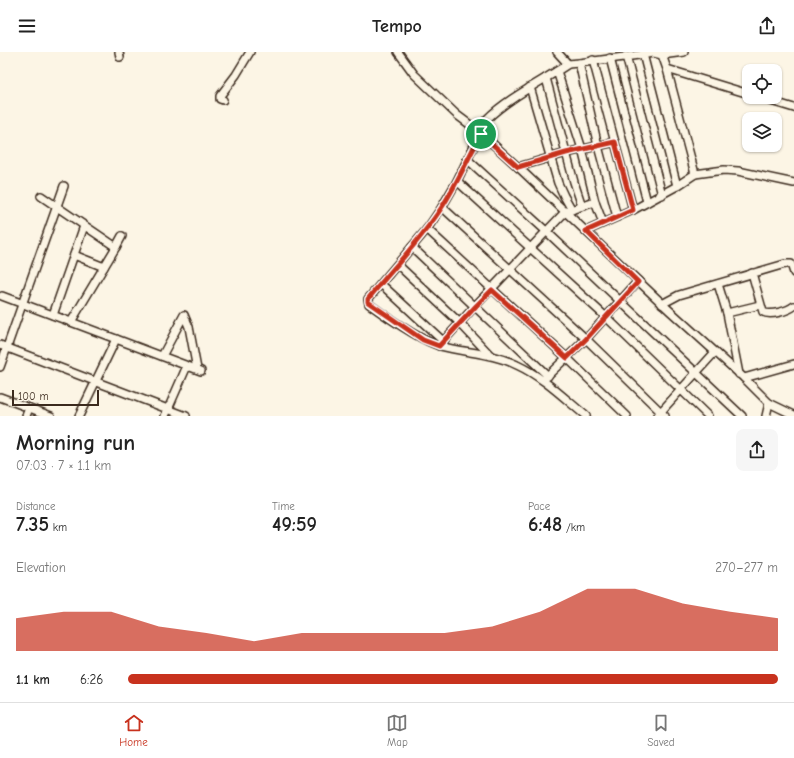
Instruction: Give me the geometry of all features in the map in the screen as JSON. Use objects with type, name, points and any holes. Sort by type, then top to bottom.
[{"type":"street","points":[[222,100],[220,99],[220,96],[236,75],[250,52]]},
{"type":"street","points":[[398,52],[414,74],[457,115],[481,134],[568,211],[586,231],[638,282],[769,403],[794,415]]},
{"type":"street","points":[[557,52],[568,64]]},
{"type":"street","points":[[545,378],[517,364],[490,355],[423,340],[369,304],[368,299],[427,229],[442,207],[457,181],[487,119],[493,113],[530,87],[568,64],[643,54],[684,52]]},
{"type":"street","points":[[658,53],[667,69],[695,174]]},
{"type":"street","points":[[643,54],[677,186]]},
{"type":"street","points":[[626,56],[662,195]]},
{"type":"street","points":[[610,58],[647,202]]},
{"type":"street","points":[[593,60],[633,210]]},
{"type":"street","points":[[579,63],[598,146],[617,217]]},
{"type":"street","points":[[667,69],[742,92]]},
{"type":"street","points":[[557,71],[582,149],[595,202],[603,223]]},
{"type":"street","points":[[546,78],[574,182],[582,206]]},
{"type":"street","points":[[530,87],[558,183],[564,196],[568,211]]},
{"type":"street","points":[[781,104],[794,108]]},
{"type":"street","points":[[518,167],[566,153],[615,142]]},
{"type":"street","points":[[467,159],[621,301],[742,416]]},
{"type":"street","points":[[586,231],[662,195],[695,174],[713,170],[731,170],[794,183]]},
{"type":"street","points":[[457,181],[606,317],[708,416]]},
{"type":"street","points":[[0,367],[3,346],[22,304],[64,186]]},
{"type":"street","points":[[42,196],[116,247]]},
{"type":"street","points":[[441,344],[546,231],[568,211],[595,202]]},
{"type":"street","points":[[442,207],[586,339],[661,415],[680,390],[715,352]]},
{"type":"street","points":[[53,315],[84,226]]},
{"type":"street","points":[[427,229],[567,358],[627,416]]},
{"type":"street","points":[[71,322],[122,236]]},
{"type":"street","points":[[412,247],[476,306],[545,378],[586,416]]},
{"type":"street","points":[[74,255],[104,267]]},
{"type":"street","points":[[662,304],[680,295],[752,273],[788,264],[791,264],[794,273]]},
{"type":"street","points":[[398,265],[460,323],[490,355]]},
{"type":"street","points":[[752,273],[763,312],[768,314],[789,310],[794,306]]},
{"type":"street","points":[[545,378],[586,339],[638,282]]},
{"type":"street","points":[[381,284],[441,344]]},
{"type":"street","points":[[718,284],[727,314],[741,376]]},
{"type":"street","points":[[2,296],[199,370],[189,327],[184,315],[162,356]]},
{"type":"street","points":[[727,314],[760,305]]},
{"type":"street","points":[[79,416],[116,339]]},
{"type":"street","points":[[3,346],[96,381],[166,413],[186,416]]},
{"type":"street","points":[[741,376],[794,364]]},
{"type":"street","points":[[166,413],[187,366]]},
{"type":"street","points":[[0,397],[51,416]]},
{"type":"street","points":[[766,416],[769,403]]},
{"type":"street","points":[[26,416],[30,408]]},
{"type":"route","points":[[481,134],[518,167],[531,162],[615,142],[633,210],[586,231],[638,282],[567,358],[492,290],[439,346],[423,340],[368,302],[368,299],[427,229],[442,207],[481,134]]}]
